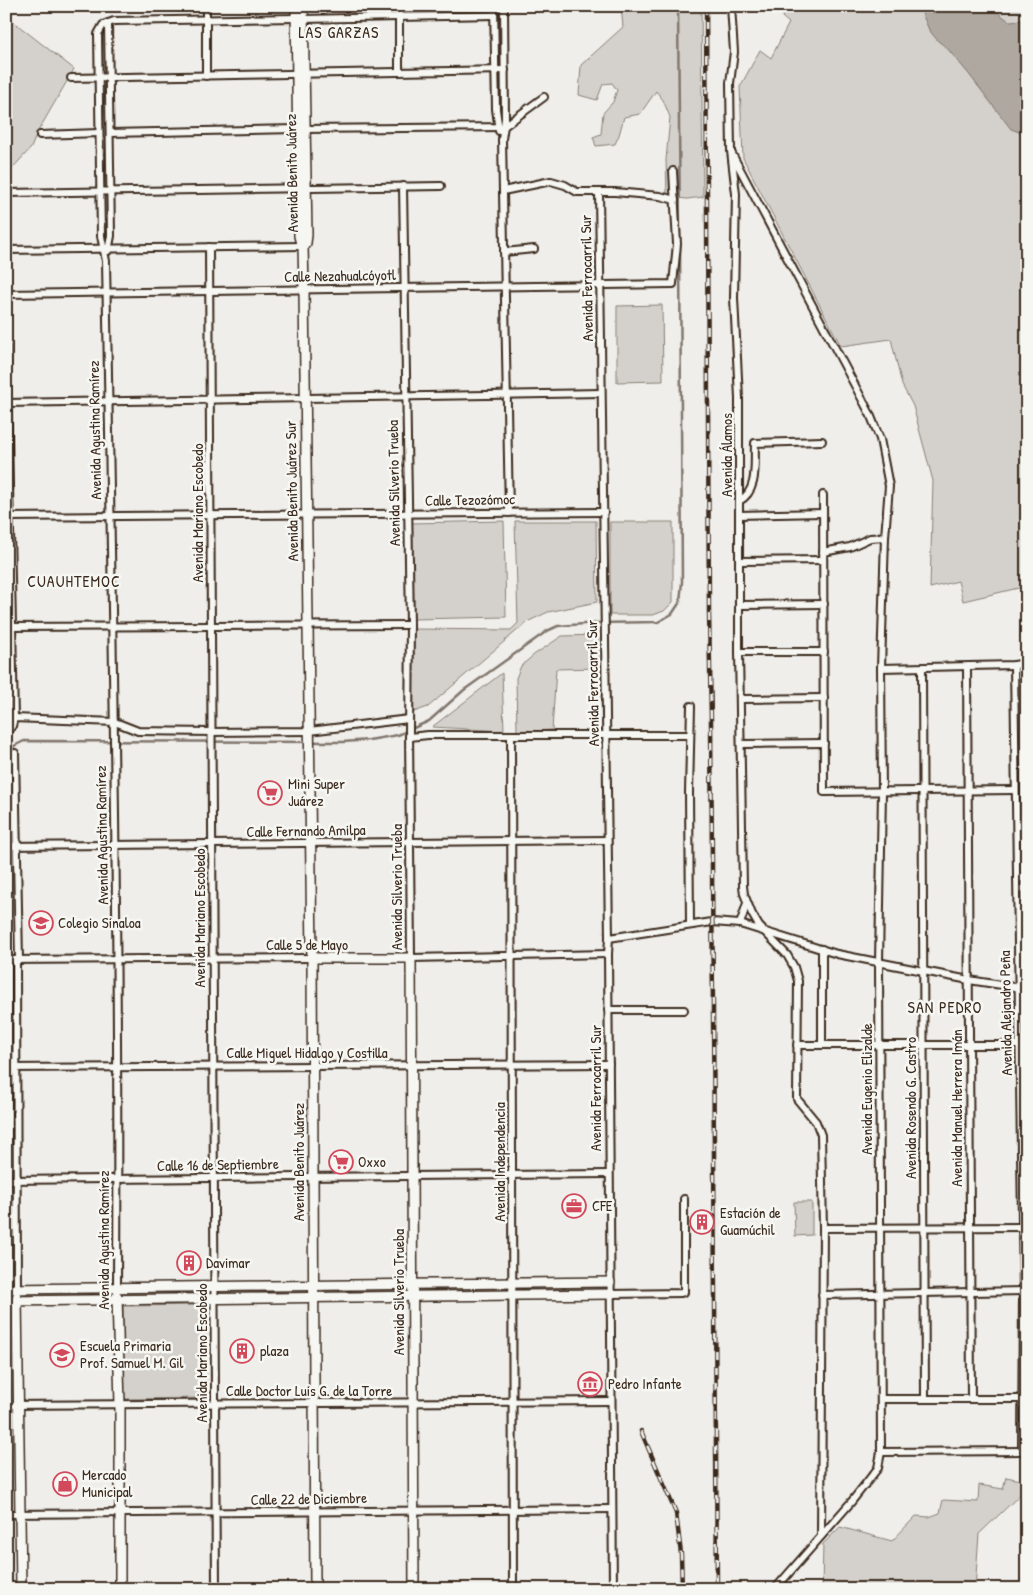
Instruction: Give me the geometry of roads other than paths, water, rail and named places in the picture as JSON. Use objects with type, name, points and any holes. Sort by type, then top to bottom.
[{"type":"street","points":[[206,6],[206,76]]},
{"type":"street","name":"Avenida Benito Juárez","points":[[296,6],[300,18]]},
{"type":"street","name":"Avenida Benito Juárez","points":[[303,6],[300,18],[302,188],[307,240],[303,246]]},
{"type":"street","points":[[398,6],[399,72]]},
{"type":"street","points":[[494,6],[496,109],[501,127]]},
{"type":"street","points":[[504,6],[505,70],[501,127],[509,512]]},
{"type":"street","name":"Avenida Álamos","points":[[731,6],[734,52],[730,82],[731,151],[736,194],[734,298],[739,398],[739,652],[743,886],[747,903],[759,926],[765,933]]},
{"type":"street","points":[[108,23],[114,21],[494,15]]},
{"type":"street","name":"Avenida Agustina Ramírez","points":[[108,23],[111,236],[106,248],[106,292],[118,960],[117,1300],[120,1405],[120,1589]]},
{"type":"street","name":"Avenida Agustina Ramírez","points":[[106,248],[101,241],[98,34],[104,25],[108,23]]},
{"type":"street","points":[[71,78],[505,70]]},
{"type":"street","points":[[110,133],[501,127],[544,97]]},
{"type":"street","points":[[40,135],[99,133]]},
{"type":"street","name":"Avenida Eugenio Elizalde","points":[[731,151],[874,422],[882,448],[889,486],[885,537],[881,668],[882,792],[879,1045],[882,1452],[880,1466],[775,1589]]},
{"type":"street","points":[[503,191],[551,181],[565,185],[577,192],[660,196],[675,200],[674,171]]},
{"type":"street","name":"Avenida Silverio Trueba","points":[[403,186],[410,625],[414,1589]]},
{"type":"street","points":[[6,193],[441,186]]},
{"type":"street","name":"Avenida Ferrocarril Sur","points":[[599,192],[607,735],[613,1589]]},
{"type":"street","name":"Calle Nezahualcóyotl","points":[[6,294],[673,284],[677,244],[675,200]]},
{"type":"street","points":[[6,250],[303,246]]},
{"type":"street","name":"Avenida Benito Juárez Sur","points":[[303,246],[309,734]]},
{"type":"street","name":"Avenida Mariano Escobedo","points":[[209,247],[216,1589]]},
{"type":"street","points":[[504,252],[534,249]]},
{"type":"street","points":[[6,346],[9,626],[14,718],[12,726],[6,734]]},
{"type":"street","points":[[7,403],[601,393]]},
{"type":"street","points":[[739,501],[746,496],[753,485],[755,443],[822,441]]},
{"type":"street","points":[[823,496],[824,792],[968,792],[1015,790]]},
{"type":"street","name":"Calle Tezozómoc","points":[[8,517],[604,512]]},
{"type":"street","points":[[739,515],[823,513]]},
{"type":"street","points":[[823,552],[850,547],[870,538],[885,537]]},
{"type":"street","points":[[739,561],[823,560]]},
{"type":"street","points":[[740,604],[824,604]]},
{"type":"street","points":[[9,626],[410,625]]},
{"type":"street","points":[[739,652],[824,652]]},
{"type":"street","points":[[881,668],[967,667],[1027,663]]},
{"type":"street","name":"Avenida Alejandro Peña","points":[[1014,665],[1018,989],[1024,1227],[1021,1398],[1024,1450]]},
{"type":"street","name":"Avenida Manuel Herrera Imán","points":[[967,667],[970,1398]]},
{"type":"street","name":"Avenida Rosendo G. Castro","points":[[922,668],[925,1399]]},
{"type":"street","points":[[740,699],[824,698]]},
{"type":"street","points":[[690,926],[689,793],[691,706]]},
{"type":"street","points":[[14,718],[115,725],[138,731],[309,734],[409,719]]},
{"type":"street","name":"Avenida Benito Juárez","points":[[309,734],[313,1066],[315,1589]]},
{"type":"street","name":"Avenida Independencia","points":[[512,735],[513,1589]]},
{"type":"street","points":[[409,736],[690,735]]},
{"type":"street","points":[[741,744],[824,744]]},
{"type":"street","points":[[15,753],[18,960],[16,1068],[17,1301],[21,1589]]},
{"type":"street","name":"Calle Fernando Amilpa","points":[[6,846],[607,840]]},
{"type":"street","points":[[1017,879],[1027,877]]},
{"type":"street","name":"Avenida Álamos","points":[[740,924],[747,903]]},
{"type":"street","points":[[609,938],[712,922],[740,924],[822,949],[879,962],[968,980],[1027,989]]},
{"type":"street","points":[[765,933],[787,955],[794,967],[798,981],[797,1099],[816,1122],[821,1135],[821,1536]]},
{"type":"street","points":[[822,949],[822,1045]]},
{"type":"street","name":"Calle 5 de Mayo","points":[[6,960],[512,957],[608,954]]},
{"type":"street","points":[[608,1010],[684,1010]]},
{"type":"street","points":[[797,1045],[1019,1045]]},
{"type":"street","name":"Calle Miguel Hidalgo y Costilla","points":[[6,1068],[609,1064]]},
{"type":"street","name":"Calle 16 de Septiembre","points":[[6,1180],[610,1174]]},
{"type":"street","points":[[6,1301],[681,1293],[684,1292],[684,1199]]},
{"type":"street","points":[[822,1228],[1024,1227]]},
{"type":"street","points":[[6,1289],[610,1282]]},
{"type":"street","points":[[822,1295],[1023,1291]]},
{"type":"street","points":[[881,1399],[1021,1398]]},
{"type":"street","name":"Calle Doctor Luis G. de la Torre","points":[[6,1405],[611,1401]]},
{"type":"street","points":[[882,1452],[1024,1450]]},
{"type":"street","name":"Calle 22 de Diciembre","points":[[6,1514],[612,1509]]},
{"type":"waterway","points":[[678,6],[680,237]]},
{"type":"waterway","points":[[8,950],[8,871],[9,852],[13,840],[10,758],[14,746],[24,741],[343,742],[398,735],[429,721],[464,690],[547,631],[558,626],[658,622],[672,614],[680,602],[682,582],[680,248]]},
{"type":"railway","points":[[706,6],[717,1589]]},
{"type":"railway","points":[[641,1431],[676,1513],[681,1554],[682,1589]]},
{"type":"place","name":"Mini Super Juárez","points":[[270,793]]},
{"type":"place","name":"Colegio Sinaloa","points":[[41,923]]},
{"type":"place","name":"Oxxo","points":[[341,1162]]},
{"type":"place","name":"CFE","points":[[574,1206]]},
{"type":"place","name":"Estación de Guamúchil","points":[[702,1222]]},
{"type":"place","name":"Davimar","points":[[189,1263]]},
{"type":"place","name":"plaza","points":[[242,1351]]},
{"type":"place","name":"Escuela Primaria Prof. Samuel M. Gil","points":[[62,1355]]},
{"type":"place","name":"Pedro Infante","points":[[590,1384]]},
{"type":"place","name":"Mercado Municipal","points":[[65,1484]]},
{"type":"district","name":"LAS GARZAS","points":[[339,32]]},
{"type":"district","name":"CUAUHTEMOC","points":[[74,581]]},
{"type":"district","name":"SAN PEDRO","points":[[945,1007]]}]
